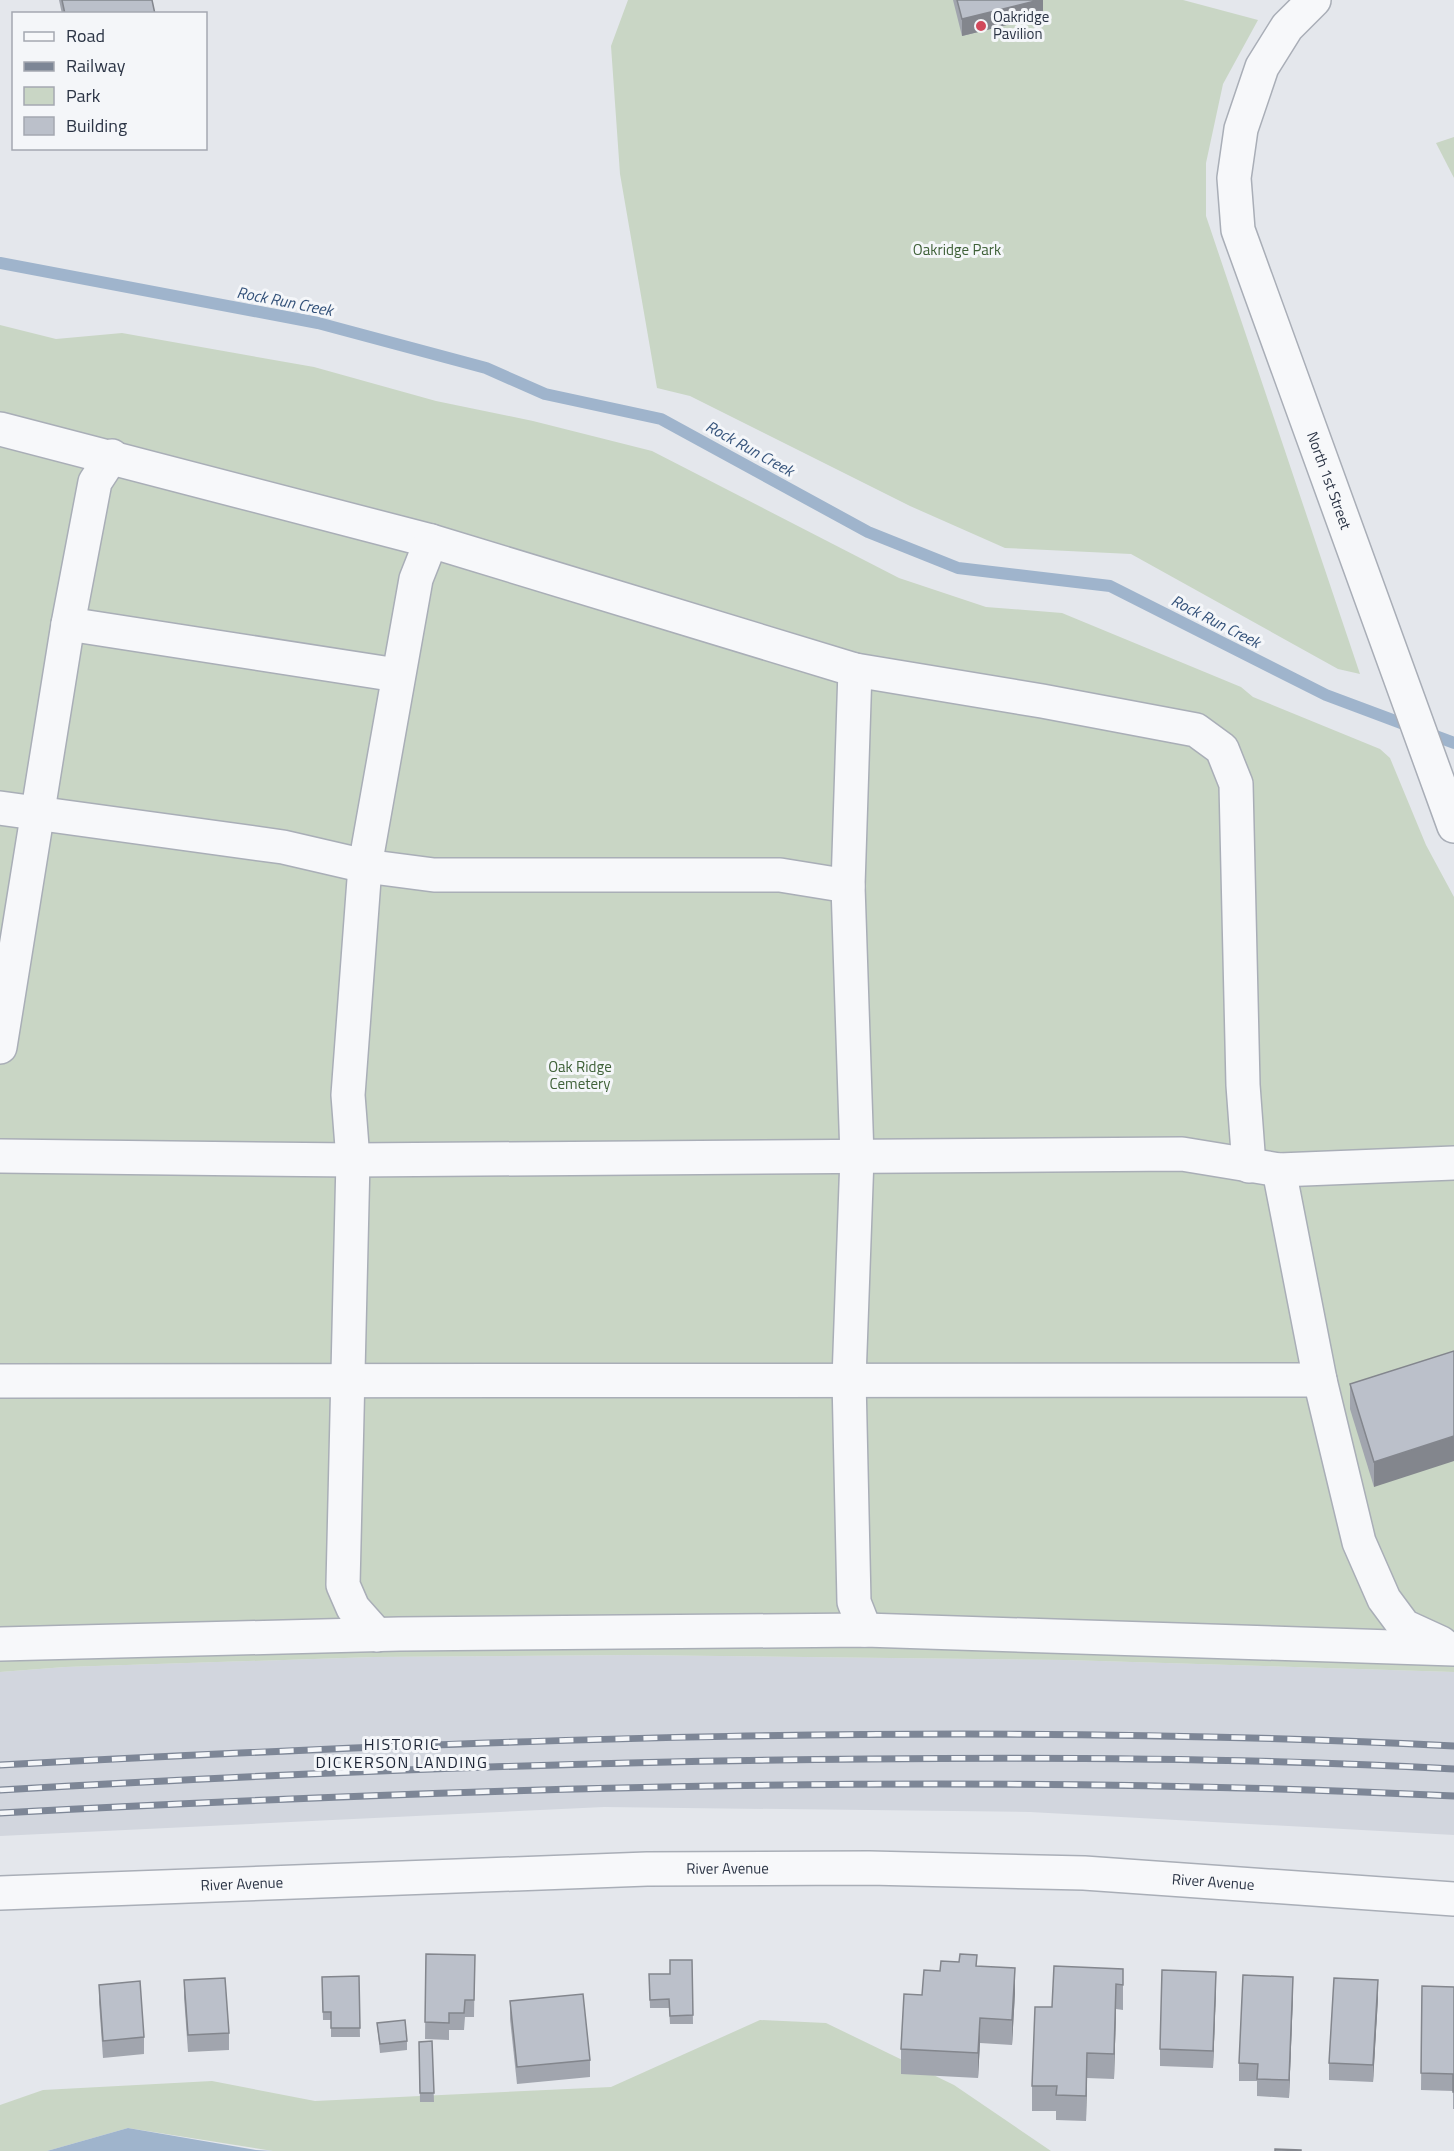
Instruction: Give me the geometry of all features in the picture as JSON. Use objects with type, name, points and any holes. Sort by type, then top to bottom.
[{"type":"street","name":"North 1st Street","points":[[1314,0],[1287,27],[1262,67],[1241,129],[1234,178],[1238,230],[1451,817]]},
{"type":"street","points":[[0,429],[431,541],[855,670],[1042,701],[1196,730],[1222,749],[1236,784],[1243,1084],[1320,1380],[1359,1542],[1384,1599],[1404,1626],[1454,1649]]},
{"type":"street","points":[[0,1047],[68,624],[95,482],[111,456]]},
{"type":"street","points":[[377,1635],[353,1608],[343,1585],[353,1160],[348,1095],[364,866],[416,579],[431,541]]},
{"type":"street","points":[[68,624],[398,675]]},
{"type":"street","points":[[855,670],[848,886],[857,1157],[849,1379],[854,1602],[865,1630]]},
{"type":"street","points":[[0,808],[283,847],[364,866],[434,875],[780,876],[848,886]]},
{"type":"street","points":[[0,1156],[353,1160],[1182,1154],[1264,1168],[1454,1163]]},
{"type":"street","points":[[0,1381],[1320,1380]]},
{"type":"street","points":[[0,1644],[377,1635],[865,1630],[1454,1649]]},
{"type":"street","name":"River Avenue","points":[[0,1893],[647,1869],[869,1868],[1084,1873],[1454,1899]]},
{"type":"shaded area","points":[[630,1655],[1066,1660],[1454,1672],[1454,1835],[1030,1812],[604,1807],[0,1836],[0,1672],[65,1667],[374,1657]]},
{"type":"green space","name":"Oakridge Park","points":[[628,0],[1183,0],[1258,20],[1223,84],[1206,163],[1206,216],[1360,674],[1338,669],[1131,554],[1005,548],[910,506],[690,396],[657,388],[620,174],[611,46]]},
{"type":"green space","points":[[1454,137],[1454,178],[1436,143]]},
{"type":"green space","name":"Oak Ridge Cemetery","points":[[0,325],[56,339],[122,333],[314,367],[436,401],[533,421],[652,451],[899,578],[986,607],[1062,613],[1241,687],[1253,697],[1380,749],[1390,758],[1426,845],[1454,897],[1454,1672],[1066,1660],[630,1655],[374,1657],[65,1667],[0,1672]]},
{"type":"green space","points":[[760,2020],[826,2023],[954,2085],[1051,2151],[273,2151],[128,2128],[47,2151],[0,2151],[0,2105],[43,2090],[212,2081],[315,2101],[611,2087]]},
{"type":"water","points":[[128,2128],[256,2150],[273,2151],[47,2151]]},
{"type":"building","points":[[62,0],[152,0],[155,12],[65,12]]},
{"type":"building","points":[[957,0],[1039,0],[962,19]]},
{"type":"building","points":[[1454,1351],[1454,1436],[1374,1462],[1350,1384]]},
{"type":"building","points":[[426,1954],[475,1955],[474,2000],[465,2000],[464,2013],[449,2013],[449,2023],[425,2022]]},
{"type":"building","points":[[960,1954],[977,1955],[976,1966],[1015,1968],[1012,2020],[980,2018],[978,2053],[901,2049],[904,1994],[922,1995],[924,1970],[940,1971],[941,1961],[959,1962]]},
{"type":"building","points":[[670,1960],[692,1960],[693,2015],[670,2016],[669,1999],[650,2000],[649,1974],[670,1974]]},
{"type":"building","points":[[1054,1966],[1123,1969],[1123,1985],[1116,1984],[1114,2054],[1087,2053],[1086,2096],[1056,2095],[1057,2086],[1032,2086],[1035,2007],[1052,2007]]},
{"type":"building","points":[[1162,1970],[1216,1972],[1213,2051],[1160,2049]]},
{"type":"building","points":[[1243,1975],[1293,1977],[1289,2080],[1257,2079],[1258,2064],[1239,2063]]},
{"type":"building","points":[[359,1976],[360,2028],[331,2028],[331,2012],[323,2012],[322,1977]]},
{"type":"building","points":[[225,1978],[229,2033],[188,2035],[184,1980]]},
{"type":"building","points":[[1334,1978],[1378,1980],[1373,2065],[1329,2063]]},
{"type":"building","points":[[140,1981],[144,2037],[103,2041],[99,1985]]},
{"type":"building","points":[[1422,1986],[1454,1987],[1454,2092],[1453,2074],[1421,2073]]},
{"type":"building","points":[[583,1994],[590,2060],[517,2067],[510,2001]]},
{"type":"building","points":[[405,2020],[407,2041],[380,2044],[377,2023]]},
{"type":"building","points":[[432,2041],[434,2093],[420,2093],[419,2042]]},
{"type":"building","points":[[1275,2149],[1301,2150],[1301,2151],[1275,2151]]},
{"type":"waterway","name":"Rock Run Creek","points":[[0,263],[318,323],[486,368],[545,394],[661,419],[868,532],[958,568],[1110,586],[1326,695],[1454,743]]},
{"type":"railway","points":[[0,1765],[364,1748],[727,1736],[1090,1735],[1454,1746]]},
{"type":"railway","points":[[0,1790],[434,1769],[760,1760],[1162,1759],[1454,1769]]},
{"type":"railway","points":[[0,1813],[363,1796],[727,1786],[1090,1785],[1454,1796]]},
{"type":"place","name":"Oakridge Pavilion","points":[[981,26]]},
{"type":"district","name":"HISTORIC DICKERSON LANDING","points":[[402,1753]]}]
